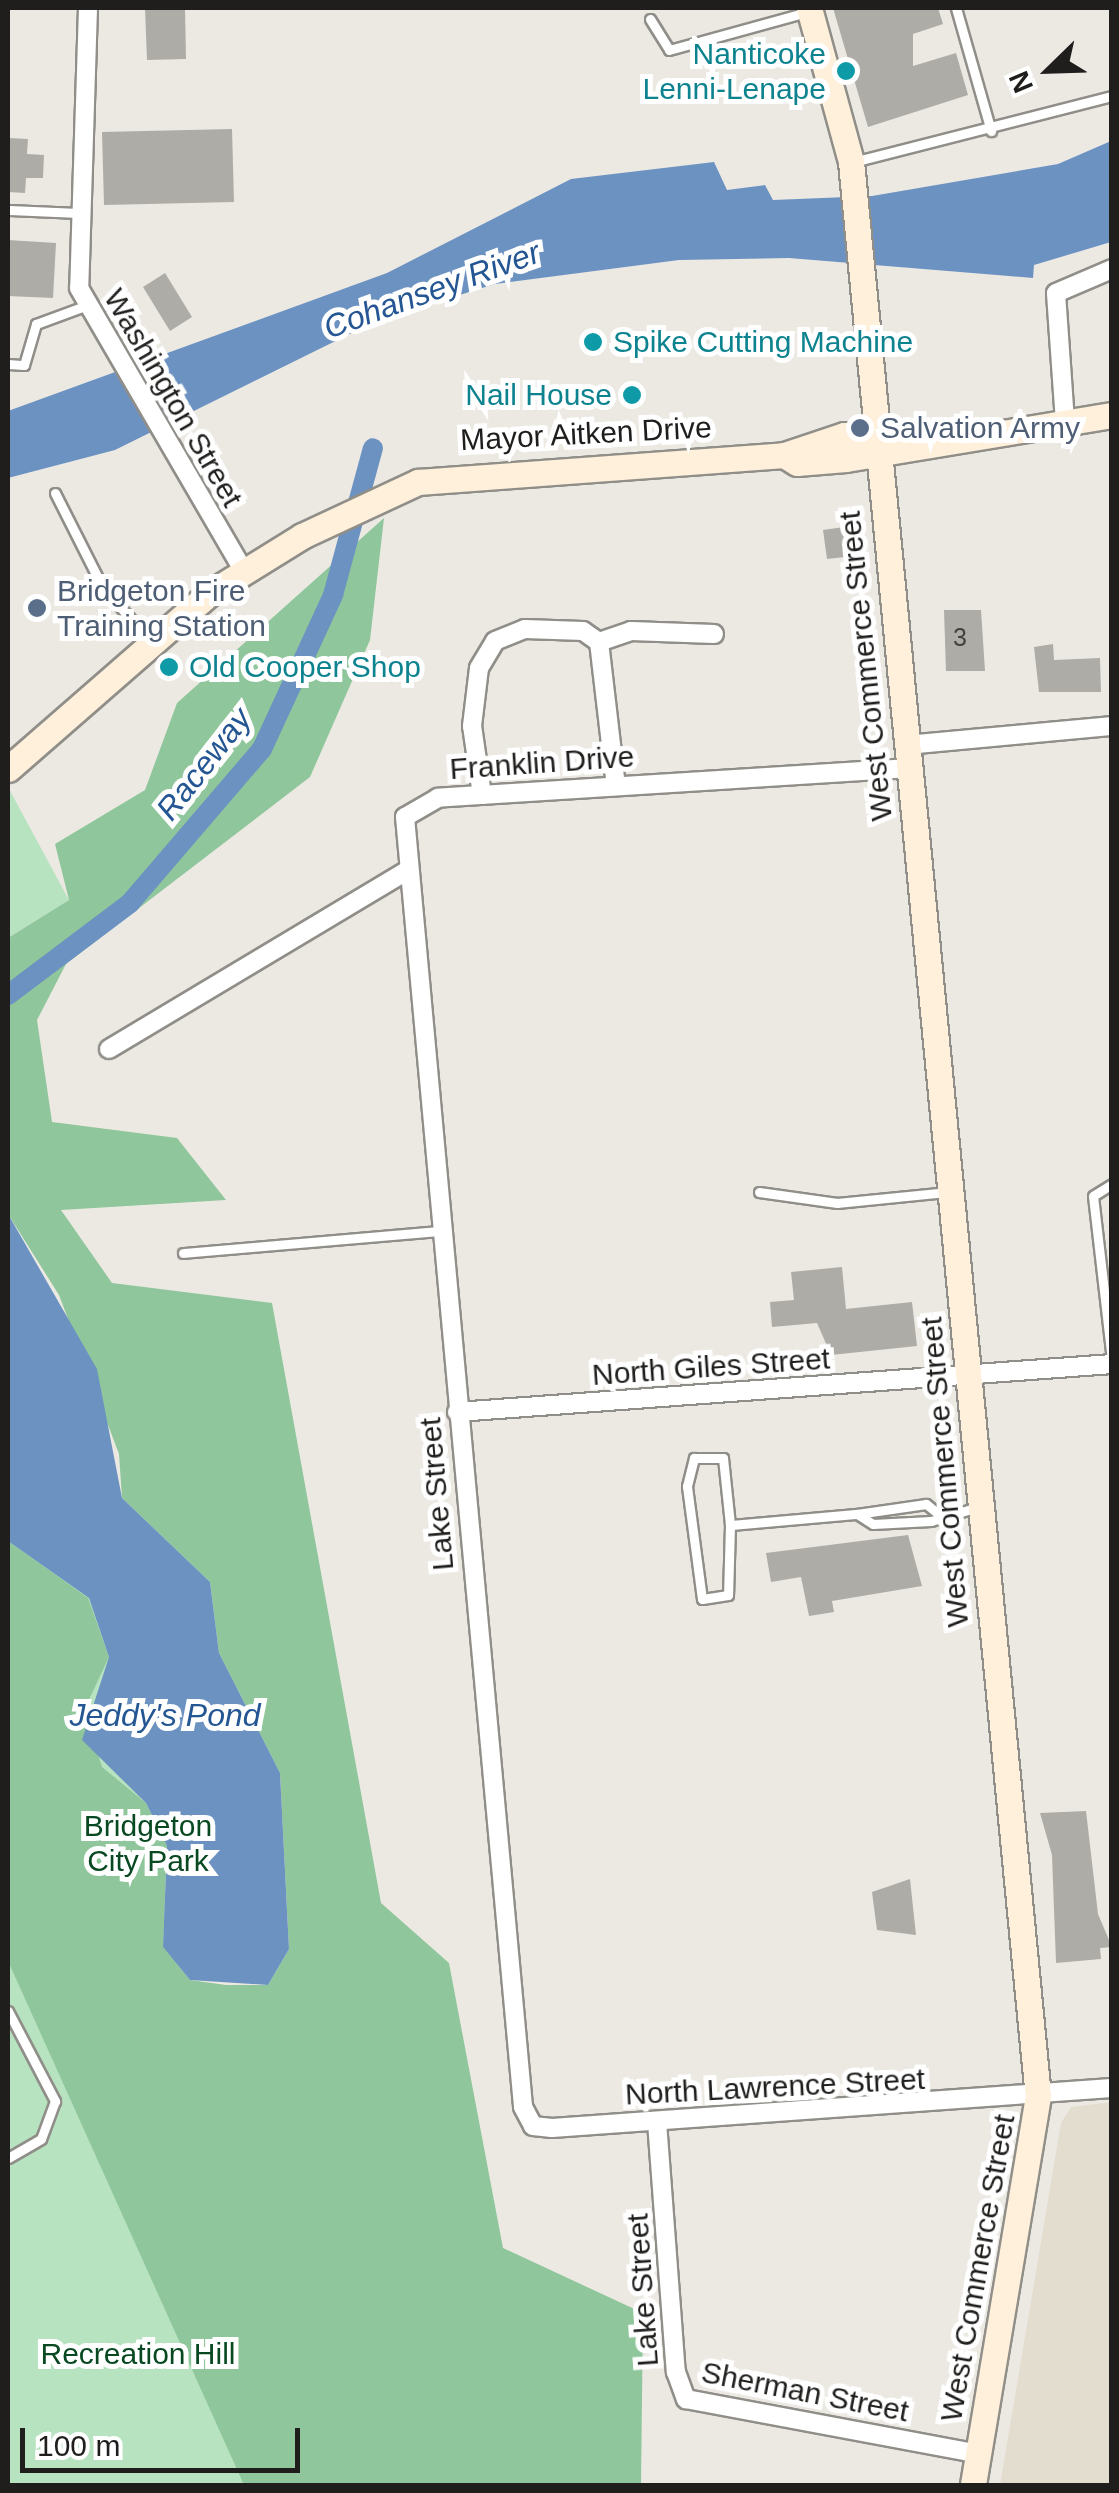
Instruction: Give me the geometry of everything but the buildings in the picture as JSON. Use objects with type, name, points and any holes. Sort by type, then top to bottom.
[{"type":"street","name":"Washington Street","points":[[88,8],[80,213],[85,306],[170,456],[244,570]]},
{"type":"street","name":"West Commerce Street","points":[[810,9],[851,173],[1038,2096],[973,2486]]},
{"type":"street","points":[[1065,422],[1056,293],[1112,270]]},
{"type":"street","name":"Mayor Aitken Drive","points":[[8,769],[150,640],[244,570],[372,501],[462,472],[784,455],[797,463],[1112,414]]},
{"type":"street","points":[[482,795],[473,712],[479,668],[495,641],[508,630],[552,629],[599,642],[631,631],[714,634]]},
{"type":"street","points":[[599,642],[616,786]]},
{"type":"street","name":"Franklin Drive","points":[[404,872],[408,811],[482,795],[616,786],[908,756],[1112,726]]},
{"type":"street","points":[[110,1049],[404,872]]},
{"type":"street","name":"Lake Street","points":[[404,872],[524,2110]]},
{"type":"street","name":"North Giles Street","points":[[457,1412],[1112,1363]]},
{"type":"street","name":"North Lawrence Street","points":[[524,2110],[541,2128],[1112,2088]]},
{"type":"street","name":"Lake Street","points":[[657,2122],[681,2393]]},
{"type":"street","name":"Sherman Street","points":[[681,2393],[979,2454]]},
{"type":"lane","points":[[956,8],[991,131]]},
{"type":"lane","points":[[650,19],[669,50],[810,9]]},
{"type":"lane","points":[[851,173],[1112,96]]},
{"type":"lane","points":[[8,210],[80,213]]},
{"type":"lane","points":[[8,364],[24,365],[36,324],[85,306]]},
{"type":"lane","points":[[55,493],[103,588],[150,640]]},
{"type":"lane","points":[[1112,1184],[1094,1196],[1112,1363]]},
{"type":"lane","points":[[759,1192],[836,1203],[951,1192]]},
{"type":"lane","points":[[184,1253],[440,1230]]},
{"type":"lane","points":[[700,1454],[723,1458],[730,1525],[728,1594],[702,1599],[687,1486],[689,1462],[700,1454]]},
{"type":"lane","points":[[730,1525],[857,1514],[906,1505],[936,1512]]},
{"type":"lane","points":[[906,1505],[907,1522]]},
{"type":"lane","points":[[857,1514],[907,1522],[936,1512],[981,1507]]},
{"type":"lane","points":[[8,2011],[55,2102],[41,2139],[8,2158]]},
{"type":"shaded area","points":[[1111,2102],[1111,2485],[1000,2485],[1061,2123],[1071,2107]]},
{"type":"green space","name":"Bridgeton City Park","points":[[384,518],[370,640],[310,777],[66,964],[37,1020],[52,1122],[177,1138],[226,1200],[61,1210],[112,1283],[272,1303],[381,1903],[449,1963],[503,2248],[643,2313],[641,2485],[244,2485],[8,1961],[8,1541],[88,1598],[109,1657],[84,1710],[102,1767],[146,1803],[167,1846],[163,1947],[190,1980],[226,1985],[268,1985],[289,1949],[280,1773],[219,1653],[210,1582],[122,1498],[119,1454],[59,1295],[8,1214],[8,938],[69,900],[55,844],[145,790],[177,703]]},
{"type":"green space","points":[[8,787],[69,900],[8,938]]},
{"type":"green space","name":"Recreation Hill","points":[[8,1214],[297,2485],[8,2485]]},
{"type":"water","name":"Cohansey River","points":[[1111,141],[1111,242],[1034,265],[1033,278],[789,258],[679,260],[495,284],[376,321],[115,450],[8,478],[8,411],[387,273],[571,179],[714,162],[727,190],[765,185],[773,200],[872,196],[1058,164]]},
{"type":"water","name":"Jeddy's Pond","points":[[8,1214],[97,1369],[122,1498],[210,1582],[219,1653],[280,1773],[289,1949],[268,1985],[190,1980],[163,1947],[167,1846],[146,1803],[82,1740],[109,1657],[89,1598],[8,1541]]},
{"type":"waterway","name":"Raceway","points":[[8,995],[130,903],[262,749],[333,595],[373,448]]},
{"type":"place","name":"Nanticoke Lenni-Lenape","points":[[846,71]]},
{"type":"place","name":"Spike Cutting Machine","points":[[593,342]]},
{"type":"place","name":"Nail House","points":[[632,395]]},
{"type":"place","name":"Salvation Army","points":[[860,428]]},
{"type":"place","name":"Bridgeton Fire Training Station","points":[[37,608]]},
{"type":"place","name":"Old Cooper Shop","points":[[169,667]]}]
